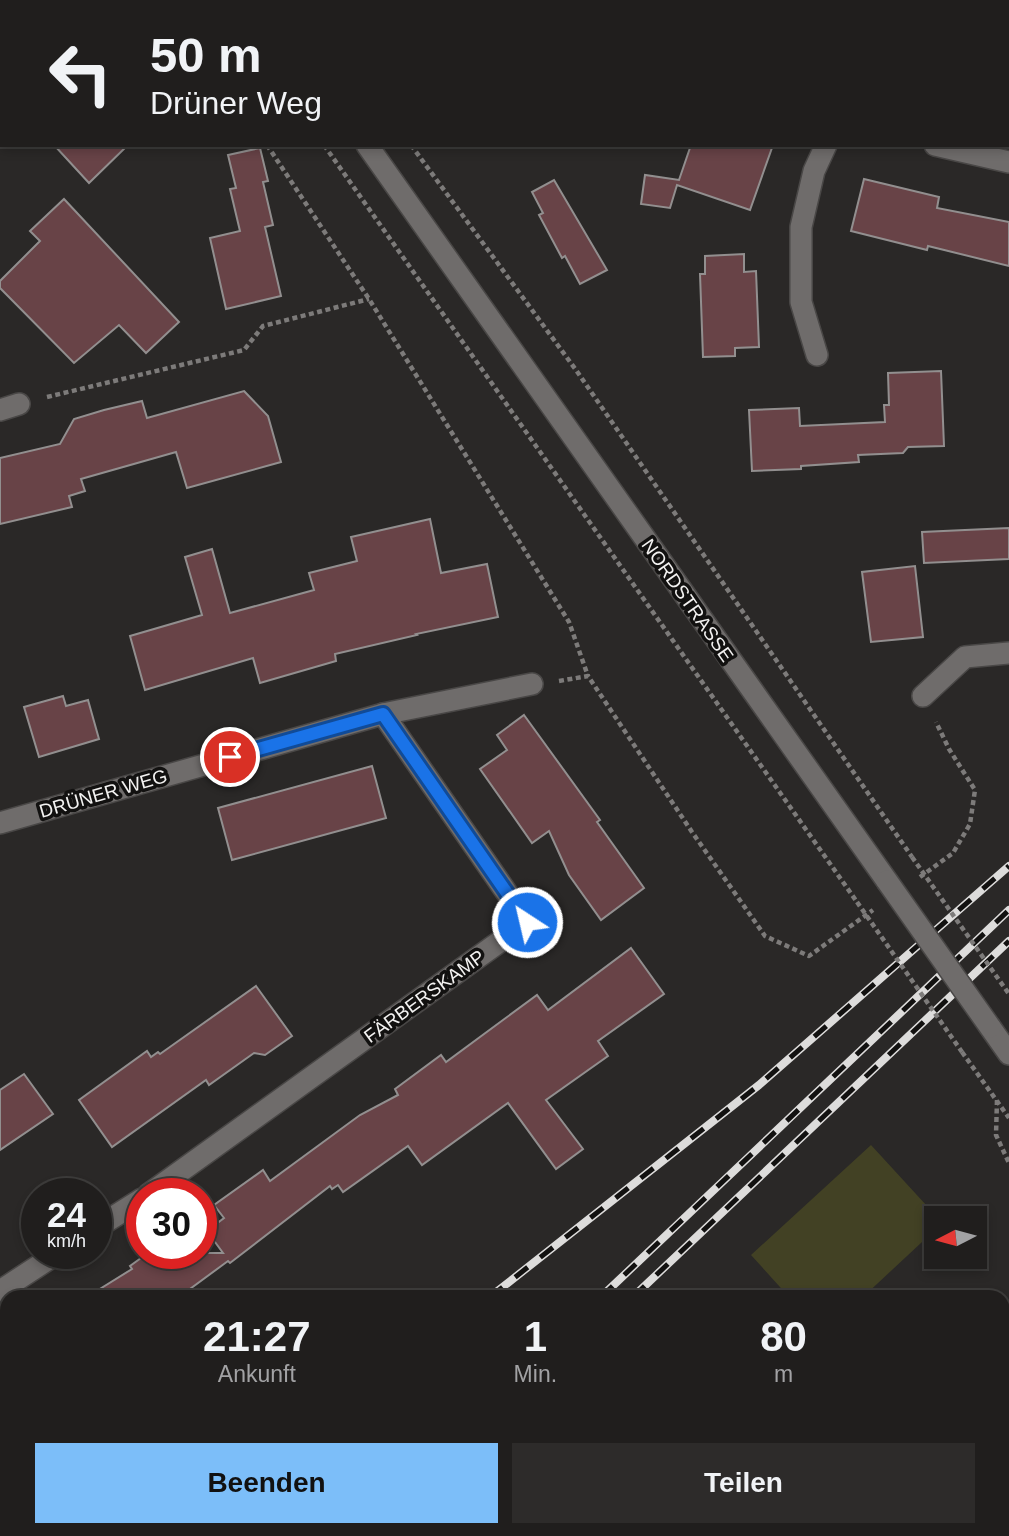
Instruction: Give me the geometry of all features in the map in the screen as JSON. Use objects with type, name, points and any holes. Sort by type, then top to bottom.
[{"type":"street","name":"NORDSTRASSE","points":[[368,147],[1009,1054]]},
{"type":"street","points":[[817,355],[801,302],[802,227],[814,171],[825,147]]},
{"type":"street","points":[[944,147],[1009,162]]},
{"type":"street","points":[[923,696],[965,657],[1009,653]]},
{"type":"street","name":"DRÜNER WEG","points":[[0,823],[383,714],[532,684]]},
{"type":"street","name":"FÄRBERSKAMP","points":[[171,1178],[527,922],[383,714]]},
{"type":"street","points":[[2,1290],[34,1269]]},
{"type":"path","points":[[268,147],[369,299],[569,622],[588,676],[691,832],[765,936],[809,956],[875,909]]},
{"type":"path","points":[[325,147],[1009,1118]]},
{"type":"path","points":[[412,147],[576,370],[912,858],[1009,994]]},
{"type":"path","points":[[10,407],[244,350],[263,326],[369,299]]},
{"type":"path","points":[[532,684],[588,676]]},
{"type":"path","points":[[920,877],[953,853],[970,824],[975,790],[949,749],[923,696]]},
{"type":"path","points":[[997,1100],[996,1135],[1009,1163]]},
{"type":"shaded area","points":[[871,1145],[927,1206],[924,1206],[924,1240],[871,1290],[783,1290],[751,1255]]},
{"type":"building","points":[[56,147],[126,147],[89,183]]},
{"type":"building","points":[[690,147],[772,147],[750,210],[677,185],[670,208],[641,204],[645,175],[679,180]]},
{"type":"building","points":[[260,148],[268,181],[263,182],[273,225],[265,227],[281,296],[226,309],[210,238],[240,231],[230,189],[236,188],[228,155]]},
{"type":"building","points":[[864,179],[939,197],[937,208],[1009,222],[1009,266],[928,246],[927,250],[851,231]]},
{"type":"building","points":[[554,180],[607,270],[580,284],[565,256],[562,258],[539,215],[543,213],[532,192]]},
{"type":"building","points":[[64,199],[179,322],[146,353],[119,325],[74,363],[0,288],[0,281],[40,241],[30,231]]},
{"type":"building","points":[[744,254],[744,272],[756,271],[759,347],[735,348],[735,356],[703,357],[700,274],[705,274],[705,256]]},
{"type":"building","points":[[941,371],[944,446],[908,447],[903,453],[858,455],[859,462],[801,466],[801,469],[752,471],[749,410],[799,408],[800,426],[885,422],[884,405],[889,405],[888,373]]},
{"type":"building","points":[[244,391],[268,416],[281,462],[187,488],[176,452],[81,479],[85,491],[69,496],[72,507],[0,524],[0,458],[60,444],[74,419],[104,410],[142,401],[147,418]]},
{"type":"building","points":[[430,519],[441,573],[487,564],[498,617],[335,654],[336,661],[260,683],[253,658],[145,690],[130,636],[202,615],[185,557],[212,549],[230,613],[314,590],[309,573],[357,561],[351,537]]},
{"type":"building","points":[[1009,528],[1009,559],[924,563],[922,532]]},
{"type":"building","points":[[915,566],[923,637],[871,642],[862,572]]},
{"type":"building","points":[[63,696],[66,706],[88,700],[99,739],[39,757],[24,707]]},
{"type":"building","points":[[524,715],[600,820],[597,822],[644,888],[601,920],[569,875],[549,831],[532,843],[480,769],[507,750],[497,735]]},
{"type":"building","points":[[372,766],[386,818],[232,860],[218,808]]},
{"type":"building","points":[[631,948],[664,994],[598,1041],[608,1056],[546,1100],[583,1149],[556,1169],[508,1103],[422,1165],[408,1146],[343,1192],[338,1185],[332,1189],[330,1186],[230,1263],[228,1261],[189,1290],[98,1290],[132,1269],[217,1269],[217,1253],[223,1253],[217,1245],[217,1223],[224,1218],[217,1209],[217,1203],[263,1170],[270,1181],[360,1115],[398,1095],[395,1089],[441,1055],[446,1062],[537,995],[548,1010]]},
{"type":"building","points":[[256,986],[292,1036],[265,1055],[254,1053],[209,1085],[206,1080],[112,1147],[79,1100],[147,1051],[151,1057],[158,1052],[160,1054]]},
{"type":"building","points":[[24,1074],[53,1114],[0,1150],[0,1090]]},
{"type":"railway","points":[[499,1290],[759,1085],[1009,866]]},
{"type":"railway","points":[[608,1290],[1009,910]]},
{"type":"railway","points":[[640,1290],[1009,941]]},
{"type":"route","points":[[230,757],[383,714],[527,922]]}]
